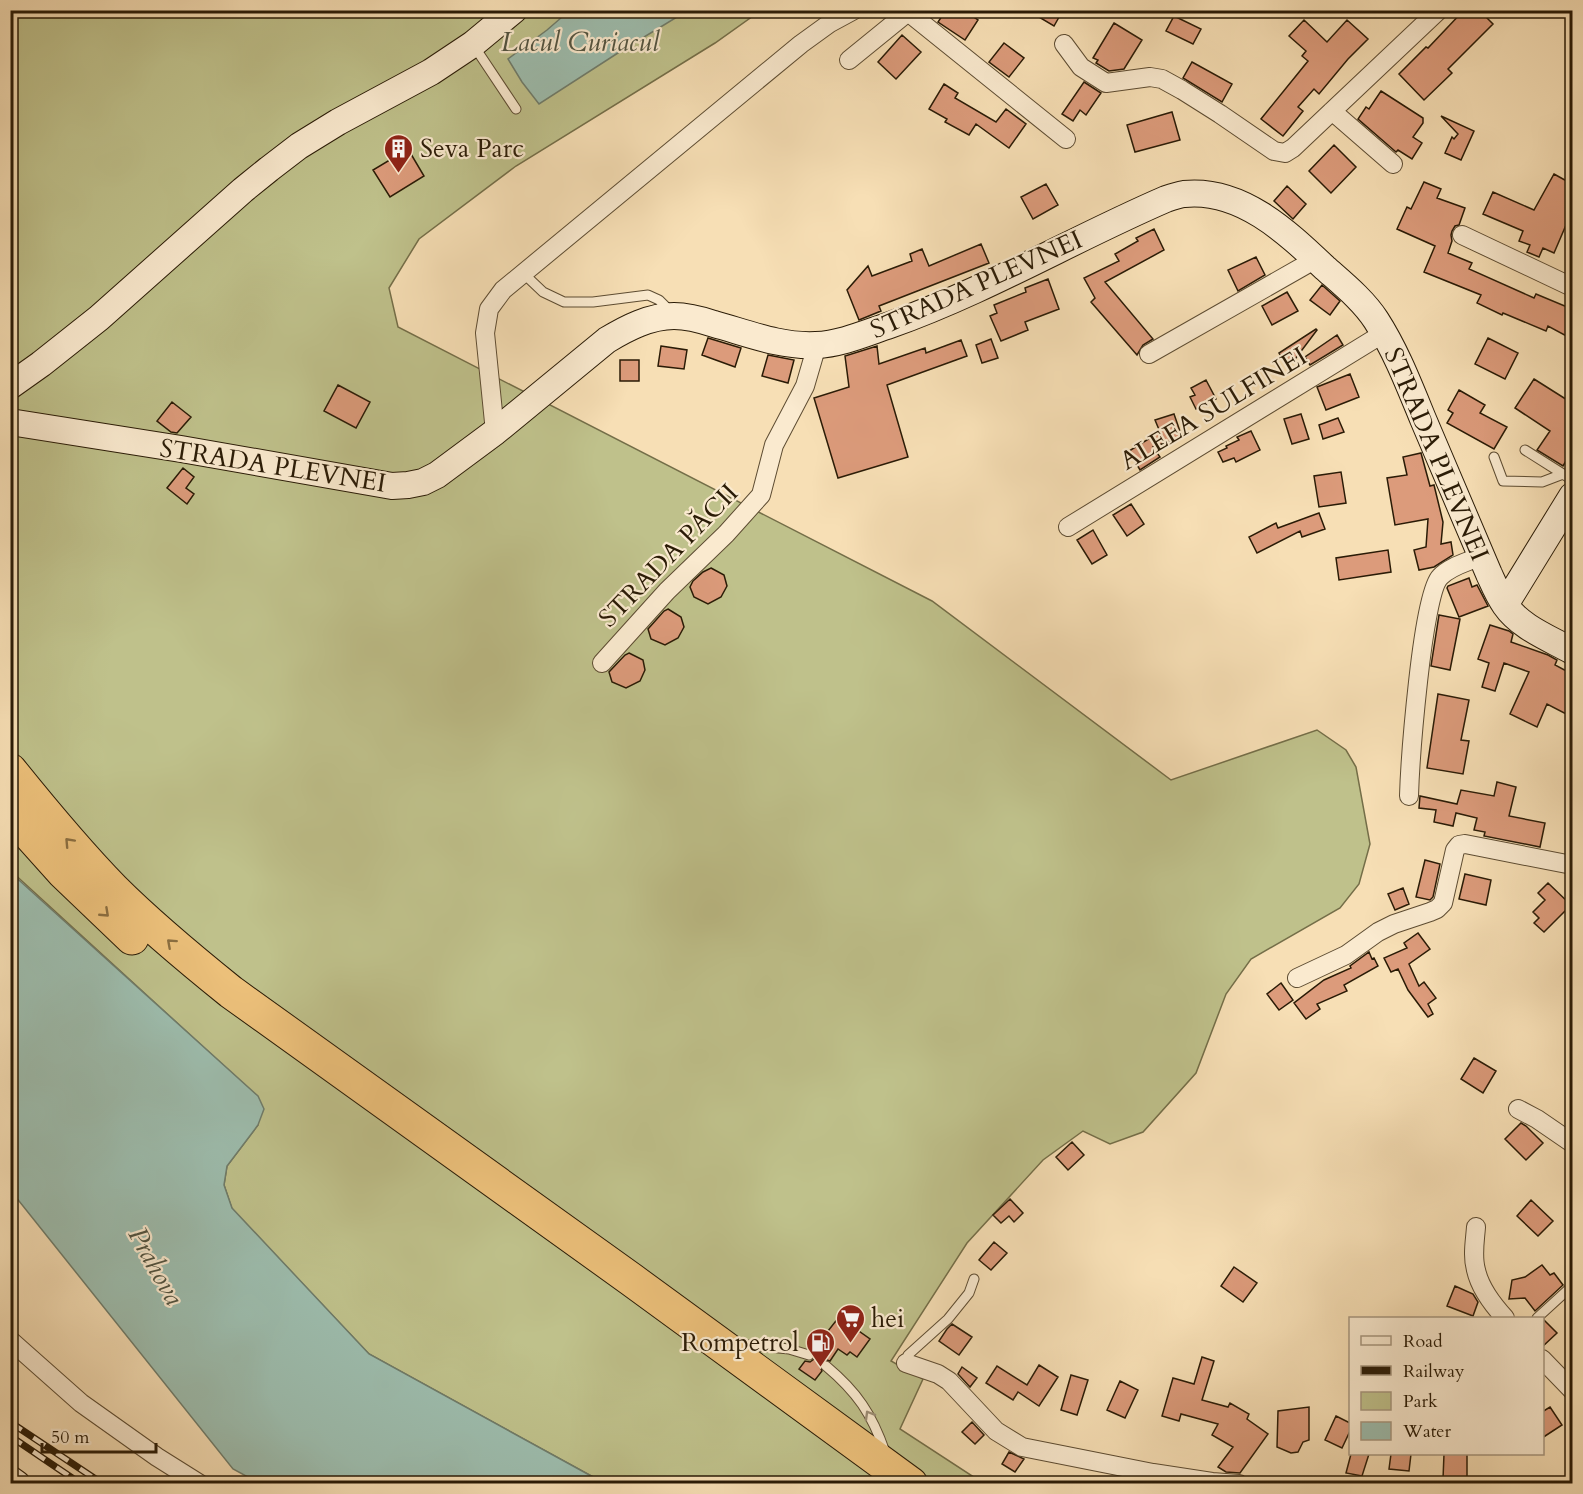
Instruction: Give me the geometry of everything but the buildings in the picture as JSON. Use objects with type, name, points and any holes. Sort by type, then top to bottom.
[{"type":"highway","points":[[10,770],[63,836],[114,890],[199,966],[283,1030],[720,1344],[894,1478]]},
{"type":"highway","points":[[10,813],[86,894],[127,934],[172,972],[271,1045],[640,1306],[894,1478]]},
{"type":"main road","points":[[10,386],[99,318],[268,169],[299,146],[338,122],[431,72],[473,44],[514,10]]},
{"type":"main road","name":"STRADA PLEVNEI","points":[[10,422],[392,486],[408,485],[423,482],[437,474],[495,432],[607,340],[626,329],[650,320],[675,316],[698,319],[780,342],[818,345],[862,335],[933,309],[1166,199],[1183,194],[1208,195],[1231,200],[1254,210],[1316,259],[1365,306],[1384,333],[1398,359],[1481,556],[1505,605],[1524,623],[1572,651]]},
{"type":"main road","points":[[1505,605],[1568,485]]},
{"type":"main road","points":[[10,1479],[16,1484]]},
{"type":"street","points":[[495,432],[485,333],[489,309],[503,290],[801,44],[830,23],[854,10]]},
{"type":"street","points":[[1064,44],[1081,67],[1107,83],[1150,77],[1162,79],[1192,96],[1274,151],[1285,153],[1439,10]]},
{"type":"street","points":[[849,60],[909,11],[1066,139]]},
{"type":"street","points":[[1332,111],[1392,164]]},
{"type":"street","points":[[1462,235],[1572,287]]},
{"type":"street","points":[[1149,354],[1316,259]]},
{"type":"street","name":"ALEEA SULFINEI","points":[[1068,527],[1384,333]]},
{"type":"street","name":"STRADA PĂCII","points":[[602,663],[667,591],[726,534],[760,495],[774,445],[805,386],[818,345]]},
{"type":"street","points":[[1409,796],[1419,675],[1427,613],[1434,585],[1451,568],[1481,556]]},
{"type":"street","points":[[1297,978],[1346,955],[1378,932],[1394,924],[1437,909],[1443,903],[1455,850],[1459,845],[1465,844],[1572,865]]},
{"type":"street","points":[[1518,1109],[1572,1143]]},
{"type":"street","points":[[1476,1227],[1474,1258],[1476,1270],[1488,1296],[1504,1317]]},
{"type":"street","points":[[10,1340],[81,1402],[200,1484]]},
{"type":"street","points":[[1544,1361],[1572,1390]]},
{"type":"street","points":[[906,1363],[939,1374],[949,1381],[996,1431],[1022,1447],[1153,1473],[1239,1484]]},
{"type":"lane","points":[[473,44],[516,109]]},
{"type":"lane","points":[[523,273],[543,292],[564,302],[593,302],[648,295],[659,300],[675,316]]},
{"type":"lane","points":[[1525,450],[1568,485]]},
{"type":"lane","points":[[1494,458],[1503,481],[1568,485]]},
{"type":"lane","points":[[1568,485],[1572,480]]},
{"type":"lane","points":[[906,1363],[908,1355],[948,1319],[969,1293],[974,1279]]},
{"type":"lane","points":[[1538,1317],[1572,1286]]},
{"type":"lane","points":[[720,1344],[745,1344],[789,1349],[809,1355]]},
{"type":"lane","points":[[826,1366],[861,1402],[877,1430],[894,1478]]},
{"type":"green space","points":[[10,11],[760,11],[715,43],[516,166],[419,239],[389,288],[398,327],[932,601],[1171,780],[1317,730],[1346,750],[1356,767],[1370,844],[1359,884],[1340,908],[1251,959],[1226,994],[1196,1073],[1143,1132],[1110,1144],[1083,1131],[1043,1160],[967,1243],[891,1361],[923,1379],[900,1429],[983,1483],[604,1483],[369,1354],[232,1209],[224,1185],[227,1166],[258,1125],[258,1097],[11,871]]},
{"type":"water","name":"Lacul Curiacul","points":[[569,11],[687,11],[539,104],[508,59]]},
{"type":"water","name":"Prahova","points":[[10,872],[258,1096],[264,1109],[258,1125],[227,1166],[224,1185],[232,1208],[369,1354],[604,1483],[261,1484],[233,1469],[11,1191]]},
{"type":"railway","points":[[10,1422],[103,1484]]},
{"type":"railway","points":[[10,1436],[81,1484]]},
{"type":"place","name":"Seva Parc","points":[[399,174]]},
{"type":"place","name":"hei","points":[[850,1344]]},
{"type":"place","name":"Rompetrol","points":[[820,1368]]}]
